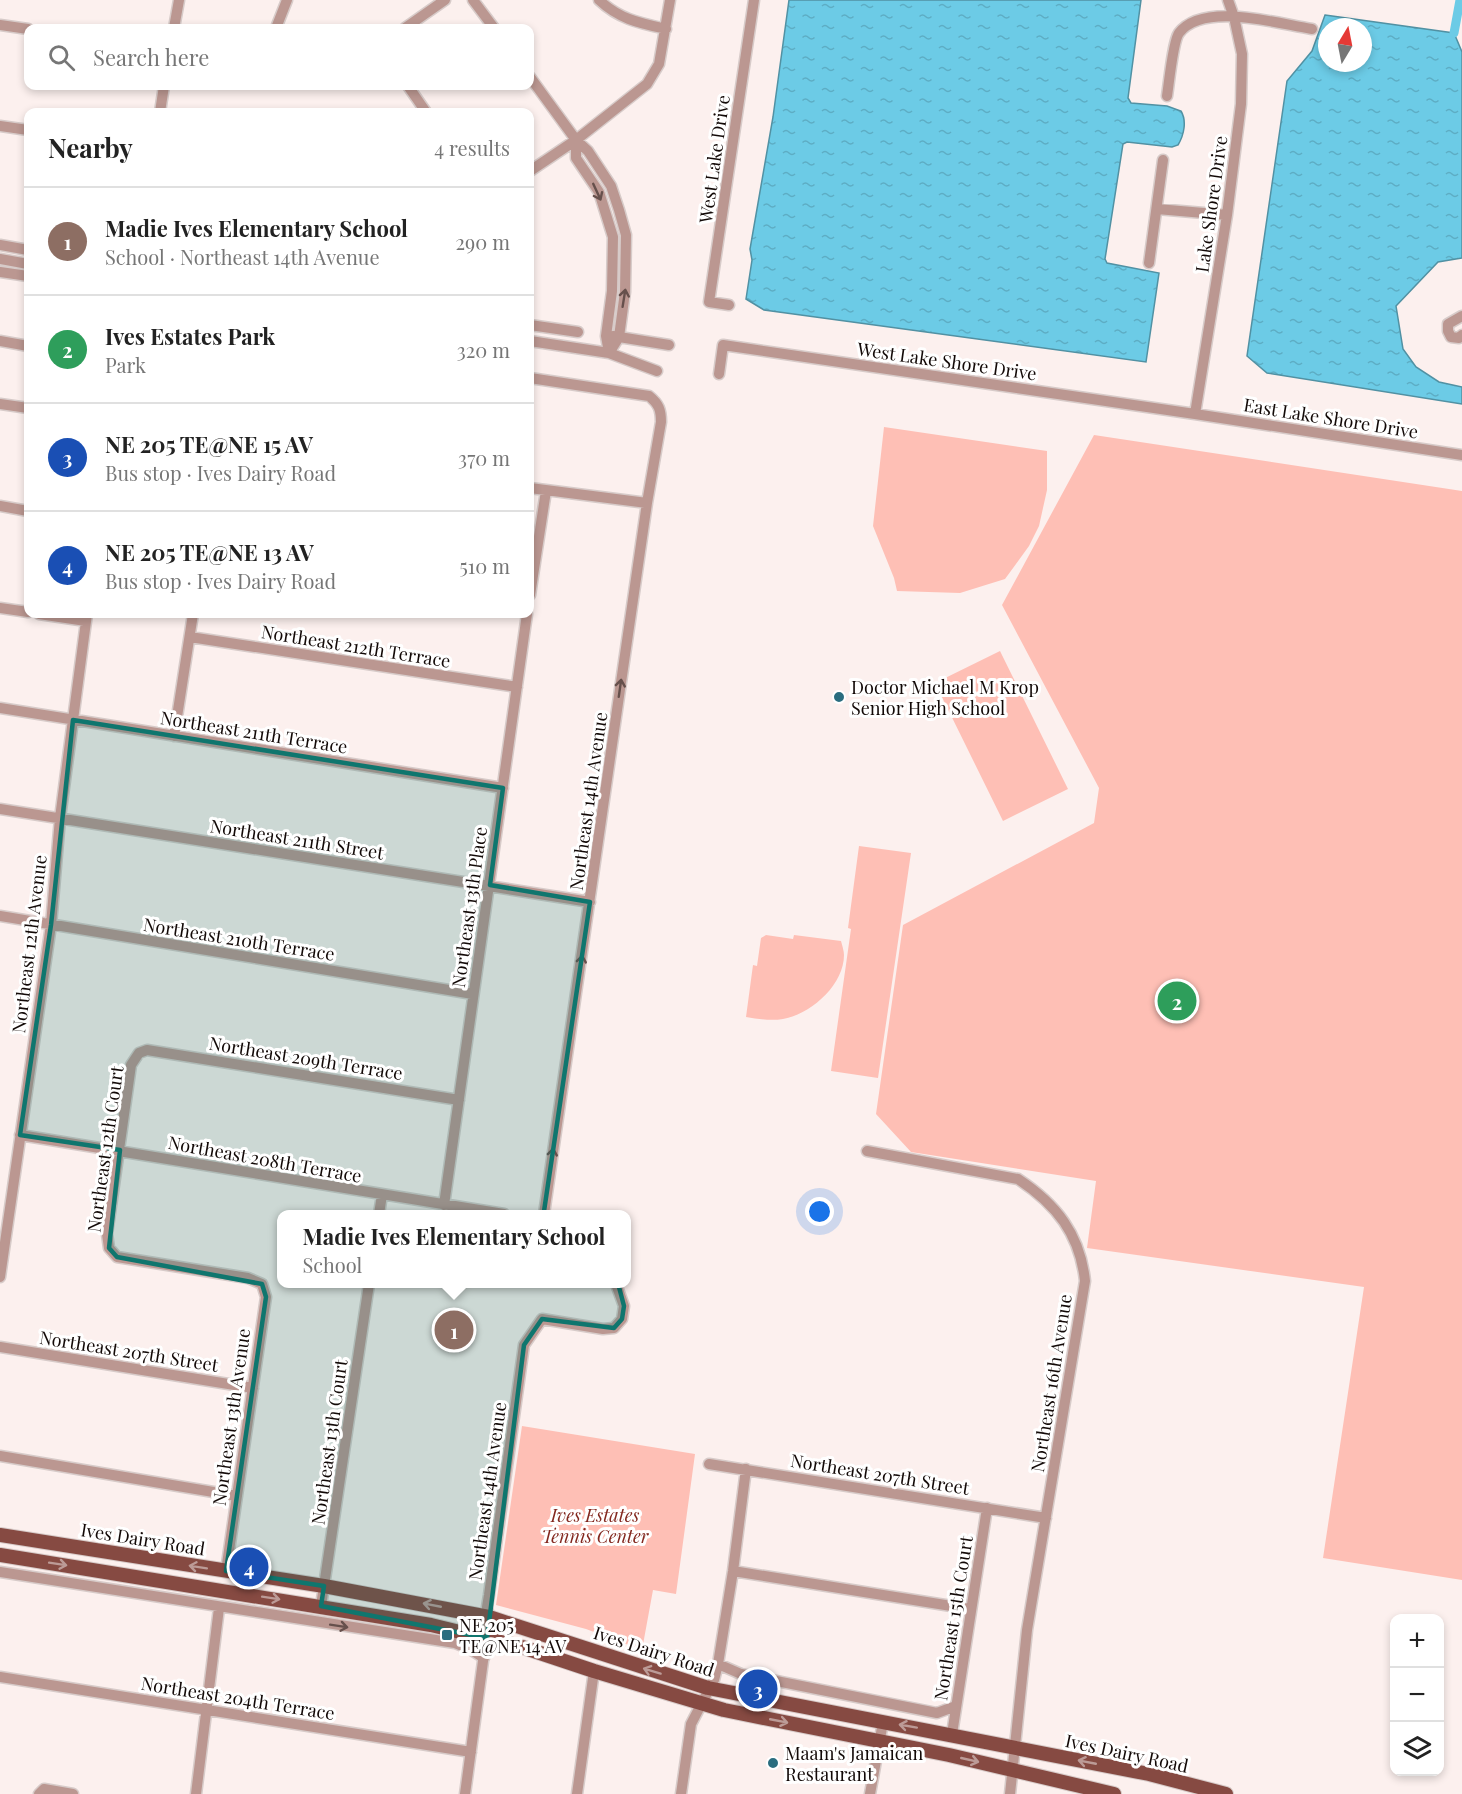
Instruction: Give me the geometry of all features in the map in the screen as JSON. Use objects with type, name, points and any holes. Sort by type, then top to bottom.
[{"type":"main road","name":"Ives Dairy Road","points":[[0,1535],[324,1586],[489,1617],[527,1627],[604,1655],[708,1688],[1149,1774],[1226,1794]]},
{"type":"main road","name":"Ives Dairy Road","points":[[0,1555],[431,1625],[522,1647],[724,1710],[879,1741],[1114,1794]]},
{"type":"street","points":[[175,24],[179,0]]},
{"type":"street","points":[[278,24],[287,0]]},
{"type":"street","points":[[411,24],[445,0]]},
{"type":"street","points":[[473,0],[491,24]]},
{"type":"street","points":[[599,0],[613,13],[666,29]]},
{"type":"street","points":[[534,168],[576,140],[648,84],[660,64],[670,0]]},
{"type":"street","name":"West Lake Drive","points":[[729,305],[709,302],[754,0]]},
{"type":"street","name":"Lake Shore Drive","points":[[1195,414],[1227,215],[1242,104],[1242,54],[1228,0]]},
{"type":"street","points":[[1167,96],[1178,34],[1191,23],[1213,16],[1234,17],[1312,29]]},
{"type":"street","points":[[0,25],[24,28]]},
{"type":"street","points":[[534,82],[576,140],[588,151],[610,186],[626,235],[625,292],[619,337],[609,353]]},
{"type":"street","points":[[161,108],[163,90]]},
{"type":"street","points":[[411,90],[423,108]]},
{"type":"street","points":[[0,126],[24,129]]},
{"type":"street","points":[[576,140],[576,158],[598,192],[613,237],[612,291],[606,334],[609,353]]},
{"type":"street","points":[[1149,263],[1163,160]]},
{"type":"street","points":[[1157,209],[1227,215]]},
{"type":"street","points":[[0,245],[24,249]]},
{"type":"street","points":[[0,260],[24,263]]},
{"type":"street","points":[[0,272],[24,275]]},
{"type":"street","points":[[1462,316],[1448,324],[1451,337],[1459,338],[1462,335]]},
{"type":"street","points":[[534,326],[578,332]]},
{"type":"street","points":[[606,334],[669,345]]},
{"type":"street","points":[[0,341],[24,345]]},
{"type":"street","points":[[534,342],[609,353],[657,371]]},
{"type":"street","name":"West Lake Shore Drive","points":[[719,374],[723,345],[1195,414]]},
{"type":"street","name":"Northeast 14th Avenue","points":[[534,379],[649,396],[658,404],[661,412],[545,1210]]},
{"type":"street","points":[[0,404],[24,407]]},
{"type":"street","name":"East Lake Shore Drive","points":[[1195,414],[1462,455]]},
{"type":"street","points":[[534,489],[647,503]]},
{"type":"street","points":[[534,565],[546,491]]},
{"type":"street","points":[[0,506],[24,509]]},
{"type":"street","points":[[0,608],[24,611]]},
{"type":"street","name":"Northeast 12th Avenue","points":[[0,1277],[51,925],[60,818],[87,618]]},
{"type":"street","points":[[174,736],[192,618]]},
{"type":"street","name":"Northeast 13th Place","points":[[444,1205],[526,618]]},
{"type":"street","name":"Northeast 212th Terrace","points":[[190,637],[517,687]]},
{"type":"street","name":"Northeast 211th Terrace","points":[[0,708],[503,788]]},
{"type":"street","name":"Northeast 211th Street","points":[[0,809],[590,902]]},
{"type":"street","name":"Northeast 210th Terrace","points":[[0,916],[473,994]]},
{"type":"street","name":"Northeast 209th Terrace","points":[[147,1050],[459,1100]]},
{"type":"street","name":"Northeast 12th Court","points":[[147,1050],[139,1053],[131,1065],[107,1234],[109,1248],[117,1257],[248,1278]]},
{"type":"street","name":"Northeast 208th Terrace","points":[[20,1135],[474,1210]]},
{"type":"street","name":"Northeast 16th Avenue","points":[[867,1151],[1018,1179],[1033,1189],[1055,1210],[1069,1229],[1083,1262],[1085,1281],[1027,1630],[1010,1794]]},
{"type":"street","points":[[380,1210],[382,1195]]},
{"type":"street","name":"Northeast 13th Avenue","points":[[226,1571],[266,1297],[262,1284],[248,1278]]},
{"type":"street","name":"Northeast 13th Court","points":[[321,1606],[368,1288]]},
{"type":"street","name":"Northeast 14th Avenue","points":[[465,1794],[487,1638],[489,1617],[487,1607],[524,1345],[542,1319],[603,1329],[614,1328],[622,1319],[624,1306],[617,1288]]},
{"type":"street","name":"Northeast 207th Street","points":[[0,1347],[253,1388]]},
{"type":"street","points":[[0,1456],[237,1496]]},
{"type":"street","name":"Northeast 207th Street","points":[[709,1464],[1046,1518]]},
{"type":"street","points":[[681,1794],[691,1724],[714,1680],[718,1664],[746,1469]]},
{"type":"street","name":"Northeast 15th Court","points":[[952,1734],[987,1508]]},
{"type":"street","points":[[0,1572],[219,1608],[455,1643],[484,1658]]},
{"type":"street","points":[[733,1572],[970,1609]]},
{"type":"street","points":[[196,1794],[219,1608]]},
{"type":"street","points":[[718,1664],[741,1674],[938,1713],[956,1706]]},
{"type":"street","points":[[578,1794],[594,1671]]},
{"type":"street","name":"Northeast 204th Terrace","points":[[0,1677],[471,1752]]},
{"type":"street","points":[[870,1794],[883,1722]]},
{"type":"street","points":[[42,1791],[73,1794]]},
{"type":"highlighted area","points":[[73,720],[503,788],[490,885],[590,902],[543,1218],[579,1229],[619,1287],[624,1306],[622,1319],[614,1328],[542,1319],[524,1345],[487,1638],[321,1606],[324,1586],[226,1571],[266,1297],[262,1284],[117,1257],[109,1248],[120,1150],[20,1135],[51,925]]},
{"type":"green space","points":[[884,427],[1047,451],[1047,490],[1039,526],[1029,546],[1005,579],[960,593],[897,591],[873,526]]},
{"type":"green space","points":[[1094,435],[1462,491],[1462,1580],[1323,1558],[1364,1287],[1087,1248],[1096,1181],[911,1152],[876,1114],[903,925],[1094,823],[1099,788],[1002,605]]},
{"type":"green space","points":[[1000,651],[1068,789],[1003,821],[935,683]]},
{"type":"green space","points":[[859,846],[911,853],[878,1078],[831,1071],[851,929],[848,928]]},
{"type":"green space","points":[[766,935],[793,939],[794,935],[841,941],[843,950],[843,966],[832,987],[815,1004],[794,1016],[783,1019],[746,1017],[753,965],[757,966],[761,938]]},
{"type":"green space","name":"Ives Estates Tennis Center","points":[[522,1426],[695,1454],[676,1594],[653,1590],[642,1650],[586,1629],[496,1605]]},
{"type":"water","points":[[789,0],[1141,0],[1128,98],[1131,103],[1167,106],[1181,111],[1184,124],[1178,145],[1172,147],[1127,142],[1123,144],[1105,259],[1107,263],[1159,273],[1146,362],[764,310],[746,299],[752,260],[750,249],[773,117]]},
{"type":"water","points":[[1325,15],[1346,18],[1324,18]]},
{"type":"water","points":[[1372,22],[1454,33],[1462,52],[1462,258],[1438,262],[1396,306],[1403,349],[1416,367],[1439,382],[1462,387],[1462,404],[1267,373],[1247,356],[1287,81],[1312,51],[1318,34],[1318,72],[1372,72]]},
{"type":"waterway","points":[[1454,33],[1460,0]]},
{"type":"place","name":"Doctor Michael M Krop Senior High School","points":[[839,697]]},
{"type":"place","name":"Ives Estates Park","points":[[1177,1001]]},
{"type":"place","name":"Madie Ives Elementary School","points":[[454,1330]]},
{"type":"place","name":"NE 205 TE@NE 13 AV","points":[[249,1567]]},
{"type":"place","name":"NE 205 TE@NE 14 AV","points":[[447,1635]]},
{"type":"place","name":"NE 205 TE@NE 15 AV","points":[[758,1689]]},
{"type":"place","name":"Maam's Jamaican Restaurant","points":[[773,1763]]}]
